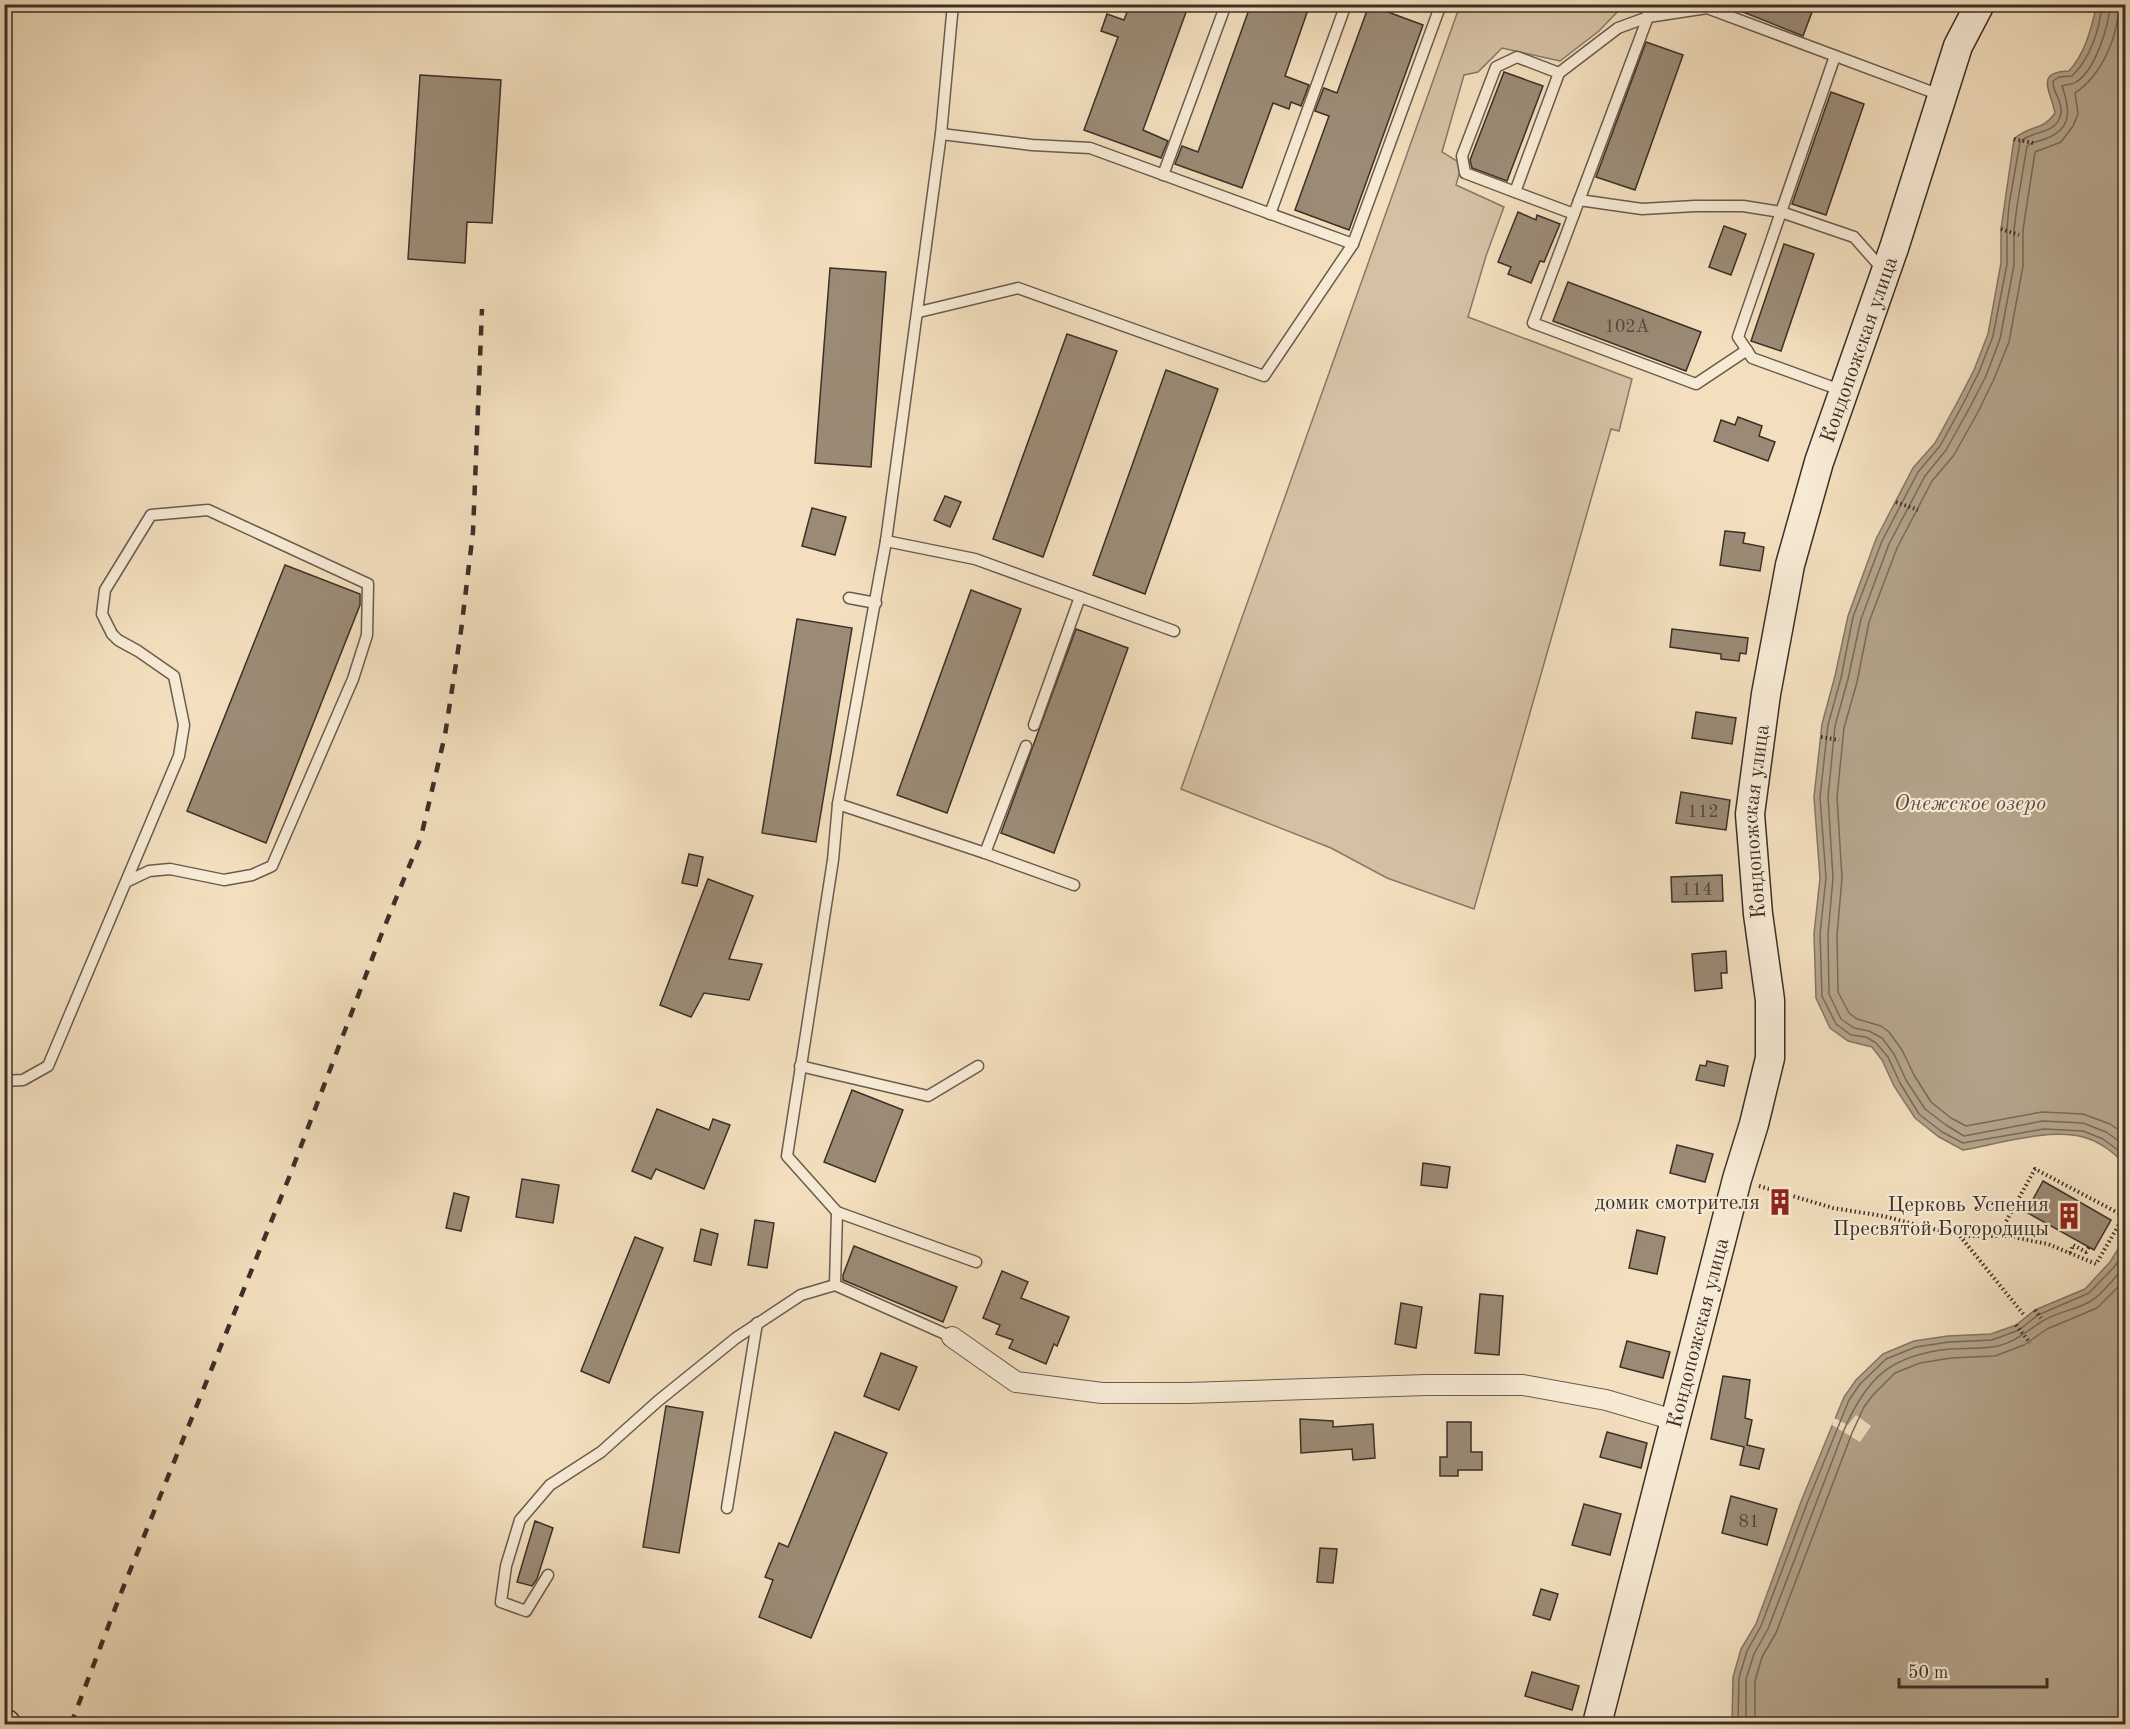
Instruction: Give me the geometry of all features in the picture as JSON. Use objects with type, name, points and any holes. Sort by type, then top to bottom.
[{"type":"street","name":"Кондопожская улица","points":[[1597,1725],[1674,1420],[1770,1058],[1770,1000],[1758,914],[1750,814],[1764,705],[1790,565],[1819,462],[1885,272],[1958,46],[1980,4]]},
{"type":"street","points":[[952,1337],[1016,1382],[1102,1393],[1188,1393],[1414,1385],[1523,1385],[1606,1400],[1674,1420]]},
{"type":"lane","points":[[953,4],[941,134],[886,541],[838,804],[833,860],[787,1156],[837,1212],[976,1262]]},
{"type":"lane","points":[[1163,175],[1226,4]]},
{"type":"lane","points":[[1270,214],[1346,4]]},
{"type":"lane","points":[[918,312],[1018,288],[1264,375],[1353,244],[1440,4]]},
{"type":"lane","points":[[1647,4],[1648,18],[1533,323],[1696,384],[1747,350]]},
{"type":"lane","points":[[1515,192],[1559,73],[1618,28],[1648,18],[1708,6],[1942,96]]},
{"type":"lane","points":[[1835,56],[1738,337],[1752,358],[1843,392]]},
{"type":"lane","points":[[1559,73],[1517,57],[1496,67],[1462,156],[1465,173],[1574,214]]},
{"type":"lane","points":[[941,134],[1032,145],[1090,148],[1353,244]]},
{"type":"lane","points":[[1579,200],[1642,209],[1743,206],[1781,212],[1854,237],[1885,272]]},
{"type":"lane","points":[[4,1080],[23,1080],[48,1066],[179,756],[184,725],[174,676],[118,640],[112,634],[102,614],[105,590],[151,515],[208,510],[368,584],[366,635],[353,679],[272,867],[252,875],[224,880],[170,869],[149,871],[126,882]]},
{"type":"lane","points":[[886,541],[975,559],[1174,631]]},
{"type":"lane","points":[[1034,725],[1080,597]]},
{"type":"lane","points":[[849,598],[876,603]]},
{"type":"lane","points":[[985,853],[1026,746]]},
{"type":"lane","points":[[838,804],[1074,885]]},
{"type":"lane","points":[[800,1066],[928,1096],[978,1066]]},
{"type":"lane","points":[[835,1285],[837,1212]]},
{"type":"lane","points":[[548,1575],[526,1611],[501,1602],[506,1566],[520,1520],[550,1485],[601,1452],[658,1401],[736,1338],[801,1295],[835,1285],[952,1337]]},
{"type":"lane","points":[[727,1508],[757,1323]]},
{"type":"path","points":[[2014,139],[2033,143]]},
{"type":"path","points":[[2001,229],[2019,235]]},
{"type":"path","points":[[1896,502],[1918,510]]},
{"type":"path","points":[[1821,737],[1839,740]]},
{"type":"path","points":[[1737,1179],[1833,1208],[1883,1216],[1960,1236],[1998,1236],[2048,1244],[2096,1264],[2124,1216],[2035,1169],[1998,1236]]},
{"type":"path","points":[[1960,1236],[2024,1315]]},
{"type":"path","points":[[2070,1253],[2073,1245],[2086,1252],[2089,1247]]},
{"type":"path","points":[[2035,1310],[2042,1318]]},
{"type":"path","points":[[2016,1324],[2030,1343]]},
{"type":"shaded area","points":[[1460,5],[1624,5],[1599,31],[1560,61],[1502,48],[1478,72],[1464,75],[1442,152],[1462,164],[1456,185],[1504,207],[1486,256],[1468,317],[1632,379],[1619,431],[1611,429],[1474,909],[1387,878],[1331,848],[1181,789]]},
{"type":"water","name":"Онежское озеро","points":[[2097,5],[2126,5],[2125,1165],[2101,1144],[2070,1135],[2055,1134],[2023,1138],[1963,1150],[1939,1137],[1915,1118],[1894,1086],[1882,1060],[1872,1047],[1848,1041],[1830,1028],[1816,998],[1814,934],[1820,878],[1814,797],[1822,724],[1848,616],[1876,539],[1913,468],[1935,443],[1958,401],[1974,370],[1988,334],[2001,263],[2001,229],[2014,139],[2025,131],[2041,126],[2055,113],[2048,90],[2048,79],[2058,72],[2069,71],[2075,64],[2087,40]]},
{"type":"water","points":[[2125,1238],[2125,1724],[1732,1724],[1733,1677],[1741,1649],[1756,1624],[1802,1499],[1844,1397],[1856,1380],[1883,1354],[1914,1341],[1948,1336],[1991,1334],[2016,1325],[2035,1310],[2085,1289],[2110,1262]]},
{"type":"pier","points":[[1856,1415],[1871,1426],[1860,1442],[1832,1425],[1834,1418],[1848,1425]]},
{"type":"building","points":[[1130,4],[1189,4],[1143,130],[1168,141],[1161,158],[1084,130],[1118,37],[1101,31],[1107,14],[1124,20]]},
{"type":"building","points":[[1251,4],[1310,4],[1285,76],[1309,85],[1301,106],[1291,102],[1289,109],[1273,103],[1242,188],[1175,164],[1182,146],[1198,152]]},
{"type":"building","points":[[1723,4],[1815,4],[1803,36]]},
{"type":"building","points":[[1369,5],[1423,25],[1349,230],[1295,210],[1329,116],[1315,111],[1324,88],[1337,93]]},
{"type":"building","points":[[1646,42],[1683,55],[1635,190],[1596,177]]},
{"type":"building","points":[[1504,72],[1543,86],[1507,181],[1472,168],[1470,160]]},
{"type":"building","points":[[420,75],[501,80],[492,223],[467,222],[465,263],[408,259]]},
{"type":"building","points":[[1831,92],[1864,104],[1826,215],[1792,204]]},
{"type":"building","points":[[1518,212],[1536,220],[1537,215],[1560,224],[1544,262],[1540,261],[1531,283],[1508,274],[1511,267],[1498,262]]},
{"type":"building","points":[[1724,226],[1746,234],[1731,275],[1709,267]]},
{"type":"building","points":[[1784,244],[1814,254],[1781,351],[1751,341]]},
{"type":"building","points":[[830,268],[886,272],[871,467],[815,463]]},
{"type":"building","points":[[1568,282],[1701,332],[1686,371],[1553,321]]},
{"type":"building","points":[[1067,334],[1117,351],[1043,557],[993,539]]},
{"type":"building","points":[[1166,370],[1218,389],[1145,594],[1093,575]]},
{"type":"building","points":[[1738,417],[1762,426],[1759,436],[1775,442],[1768,461],[1714,441],[1721,420],[1735,425]]},
{"type":"building","points":[[945,496],[961,502],[950,527],[934,520]]},
{"type":"building","points":[[812,508],[846,517],[835,555],[802,546]]},
{"type":"building","points":[[1725,531],[1745,533],[1743,543],[1764,547],[1760,571],[1720,565]]},
{"type":"building","points":[[285,565],[360,594],[360,605],[266,843],[187,811]]},
{"type":"building","points":[[971,590],[1021,609],[947,813],[897,795]]},
{"type":"building","points":[[797,619],[852,628],[816,842],[762,833]]},
{"type":"building","points":[[1076,629],[1128,648],[1054,853],[1001,833]]},
{"type":"building","points":[[1672,629],[1748,638],[1746,654],[1740,653],[1739,661],[1721,659],[1721,654],[1670,647]]},
{"type":"building","points":[[1696,712],[1736,718],[1732,744],[1692,738]]},
{"type":"building","points":[[1681,792],[1730,800],[1726,830],[1676,823]]},
{"type":"building","points":[[689,854],[703,857],[697,886],[682,883]]},
{"type":"building","points":[[1722,875],[1723,901],[1672,902],[1671,877]]},
{"type":"building","points":[[708,879],[753,896],[729,959],[762,964],[749,1000],[704,993],[691,1017],[660,1005]]},
{"type":"building","points":[[1726,951],[1727,973],[1721,973],[1722,988],[1695,991],[1692,954]]},
{"type":"building","points":[[1707,1061],[1728,1066],[1724,1086],[1696,1080],[1700,1065],[1706,1066]]},
{"type":"building","points":[[852,1090],[903,1110],[875,1182],[824,1162]]},
{"type":"building","points":[[657,1109],[709,1130],[713,1119],[730,1125],[704,1189],[656,1169],[651,1179],[632,1171]]},
{"type":"building","points":[[1677,1145],[1713,1154],[1705,1182],[1670,1173]]},
{"type":"building","points":[[1423,1163],[1450,1167],[1447,1188],[1421,1185]]},
{"type":"building","points":[[522,1179],[559,1185],[553,1223],[516,1217]]},
{"type":"building","name":"Церковь Успения Пресвятой Богородицы","points":[[2043,1181],[2111,1220],[2094,1250],[2026,1212]]},
{"type":"building","points":[[454,1193],[469,1197],[461,1231],[446,1228]]},
{"type":"building","points":[[755,1220],[774,1223],[767,1268],[748,1265]]},
{"type":"building","points":[[701,1229],[718,1234],[711,1265],[694,1261]]},
{"type":"building","points":[[1637,1230],[1665,1237],[1657,1274],[1629,1268]]},
{"type":"building","points":[[635,1237],[663,1248],[609,1383],[581,1371]]},
{"type":"building","points":[[854,1246],[957,1287],[943,1322],[843,1280]]},
{"type":"building","points":[[1002,1271],[1028,1282],[1021,1298],[1069,1317],[1057,1346],[1054,1344],[1046,1364],[1009,1348],[1013,1340],[996,1334],[1000,1325],[983,1318]]},
{"type":"building","points":[[1480,1294],[1503,1296],[1499,1355],[1475,1353]]},
{"type":"building","points":[[1401,1303],[1422,1307],[1416,1348],[1395,1344]]},
{"type":"building","points":[[1627,1341],[1670,1352],[1663,1378],[1620,1367]]},
{"type":"building","points":[[881,1353],[917,1367],[899,1410],[864,1396]]},
{"type":"building","points":[[1723,1376],[1750,1380],[1745,1418],[1752,1420],[1747,1445],[1764,1449],[1759,1469],[1740,1465],[1744,1447],[1711,1439]]},
{"type":"building","points":[[666,1406],[703,1412],[679,1553],[643,1547]]},
{"type":"building","points":[[1300,1419],[1333,1421],[1333,1427],[1373,1424],[1375,1458],[1353,1460],[1352,1449],[1301,1453]]},
{"type":"building","points":[[1447,1422],[1471,1422],[1471,1452],[1482,1452],[1482,1470],[1458,1470],[1458,1476],[1440,1476],[1440,1457],[1447,1457]]},
{"type":"building","points":[[835,1432],[887,1453],[811,1638],[759,1617],[773,1580],[765,1577],[779,1543],[788,1547]]},
{"type":"building","points":[[1607,1432],[1647,1443],[1641,1468],[1600,1457]]},
{"type":"building","points":[[1731,1496],[1777,1509],[1767,1545],[1722,1533]]},
{"type":"building","points":[[1584,1504],[1621,1514],[1610,1555],[1572,1545]]},
{"type":"building","points":[[535,1521],[553,1528],[537,1579],[532,1586],[517,1582]]},
{"type":"building","points":[[1320,1548],[1337,1549],[1333,1583],[1317,1582]]},
{"type":"building","points":[[1541,1589],[1558,1594],[1550,1620],[1533,1615]]},
{"type":"building","points":[[1532,1672],[1579,1686],[1572,1710],[1525,1696]]},
{"type":"railway","points":[[71,1724],[121,1593],[290,1175],[421,837],[445,735],[473,532],[482,309]]},
{"type":"place","name":"домик смотрителя","points":[[1780,1202]]},
{"type":"place","name":"Церковь Успения Пресвятой Богородицы","points":[[2069,1216]]}]
